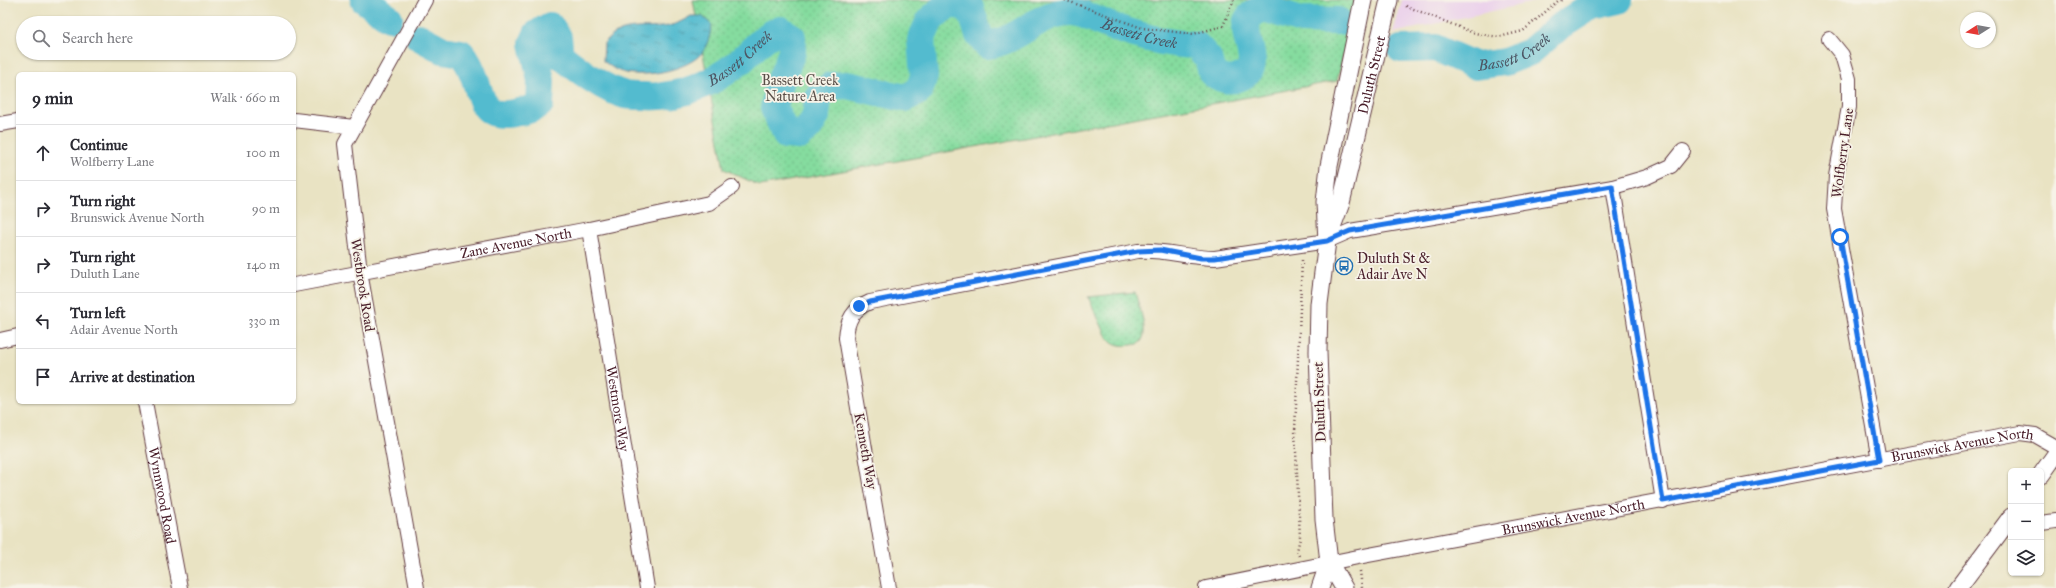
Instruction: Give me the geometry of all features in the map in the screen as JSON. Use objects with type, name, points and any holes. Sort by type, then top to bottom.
[{"type":"street","name":"Westbrook Road","points":[[417,588],[360,272],[345,144],[425,0]]},
{"type":"street","name":"Duluth Street","points":[[1344,588],[1329,562],[1324,519],[1318,352],[1319,304],[1327,241],[1325,202],[1329,166],[1363,0]]},
{"type":"street","name":"Duluth Street","points":[[1327,241],[1341,203],[1389,0]]},
{"type":"street","name":"Wolfberry Lane","points":[[1829,39],[1842,55],[1849,79],[1850,107],[1836,176],[1834,209],[1879,460]]},
{"type":"street","points":[[296,120],[354,127]]},
{"type":"street","points":[[0,124],[16,121]]},
{"type":"street","points":[[1327,241],[1350,231],[1612,186],[1647,177],[1671,166],[1683,151]]},
{"type":"street","name":"Zane Avenue North","points":[[296,285],[589,229],[709,203],[732,186]]},
{"type":"street","points":[[1612,186],[1663,501]]},
{"type":"street","name":"Westmore Way","points":[[589,229],[647,588]]},
{"type":"street","name":"Kenneth Way","points":[[889,588],[846,338],[847,327],[852,314],[859,306],[870,302],[1138,251],[1160,250],[1201,258],[1215,258],[1327,241]]},
{"type":"street","points":[[0,340],[16,336]]},
{"type":"street","name":"Wynnwood Road","points":[[145,404],[180,588]]},
{"type":"street","name":"Brunswick Avenue North","points":[[1206,588],[1329,562],[1663,501],[2020,433],[2035,435],[2056,447]]},
{"type":"street","points":[[2044,471],[2056,454]]},
{"type":"street","points":[[1958,588],[2008,521]]},
{"type":"street","points":[[2044,523],[2056,521]]},
{"type":"street","name":"Duluth Street","points":[[1320,588],[1329,562]]},
{"type":"path","points":[[1065,0],[1142,28],[1193,34],[1223,26],[1234,0]]},
{"type":"path","points":[[1406,6],[1474,33],[1499,37],[1523,31],[1558,1],[1562,0]]},
{"type":"shaded area","points":[[1402,0],[1543,0],[1393,33]]},
{"type":"green space","name":"Bassett Creek Nature Area","points":[[693,0],[1357,0],[1337,81],[760,186],[724,169]]},
{"type":"green space","points":[[1135,292],[1143,320],[1144,334],[1142,340],[1138,344],[1116,344],[1106,335],[1088,297]]},
{"type":"water","points":[[691,16],[702,16],[712,25],[706,46],[702,53],[683,66],[661,72],[638,74],[619,71],[603,61],[604,43],[611,36],[626,29],[668,26]]},
{"type":"waterway","name":"Bassett Creek","points":[[364,0],[389,18]]},
{"type":"waterway","name":"Bassett Creek","points":[[1401,49],[1435,48],[1476,66],[1505,62],[1530,52],[1559,27],[1592,6],[1619,0]]},
{"type":"waterway","name":"Bassett Creek","points":[[419,37],[443,50],[461,53],[470,67],[480,96],[488,109],[494,113],[502,114],[528,110],[540,104],[541,81],[533,43],[537,34],[550,26],[558,37],[560,55],[575,67],[607,88],[625,95],[634,96],[669,95],[694,89],[727,71],[769,35],[781,30],[792,37],[792,52],[778,87],[774,108],[786,135],[799,136],[809,128],[816,116],[818,97],[830,86],[847,85],[905,98],[919,91],[924,76],[921,40],[930,20],[942,9],[953,4],[970,8],[979,35],[987,45],[999,43],[1050,16],[1073,12],[1142,36],[1174,43],[1196,45],[1208,58],[1212,73],[1228,79],[1238,78],[1246,74],[1251,68],[1251,53],[1246,29],[1248,19],[1256,12],[1264,8],[1301,20],[1338,21]]},
{"type":"place","name":"Duluth St & Adair Ave N","points":[[1344,266]]},
{"type":"route","points":[[859,306],[870,302],[1138,251],[1160,250],[1201,258],[1215,258],[1286,247],[1303,246],[1327,241],[1350,231],[1612,186],[1663,501],[1879,460],[1840,237]]}]
